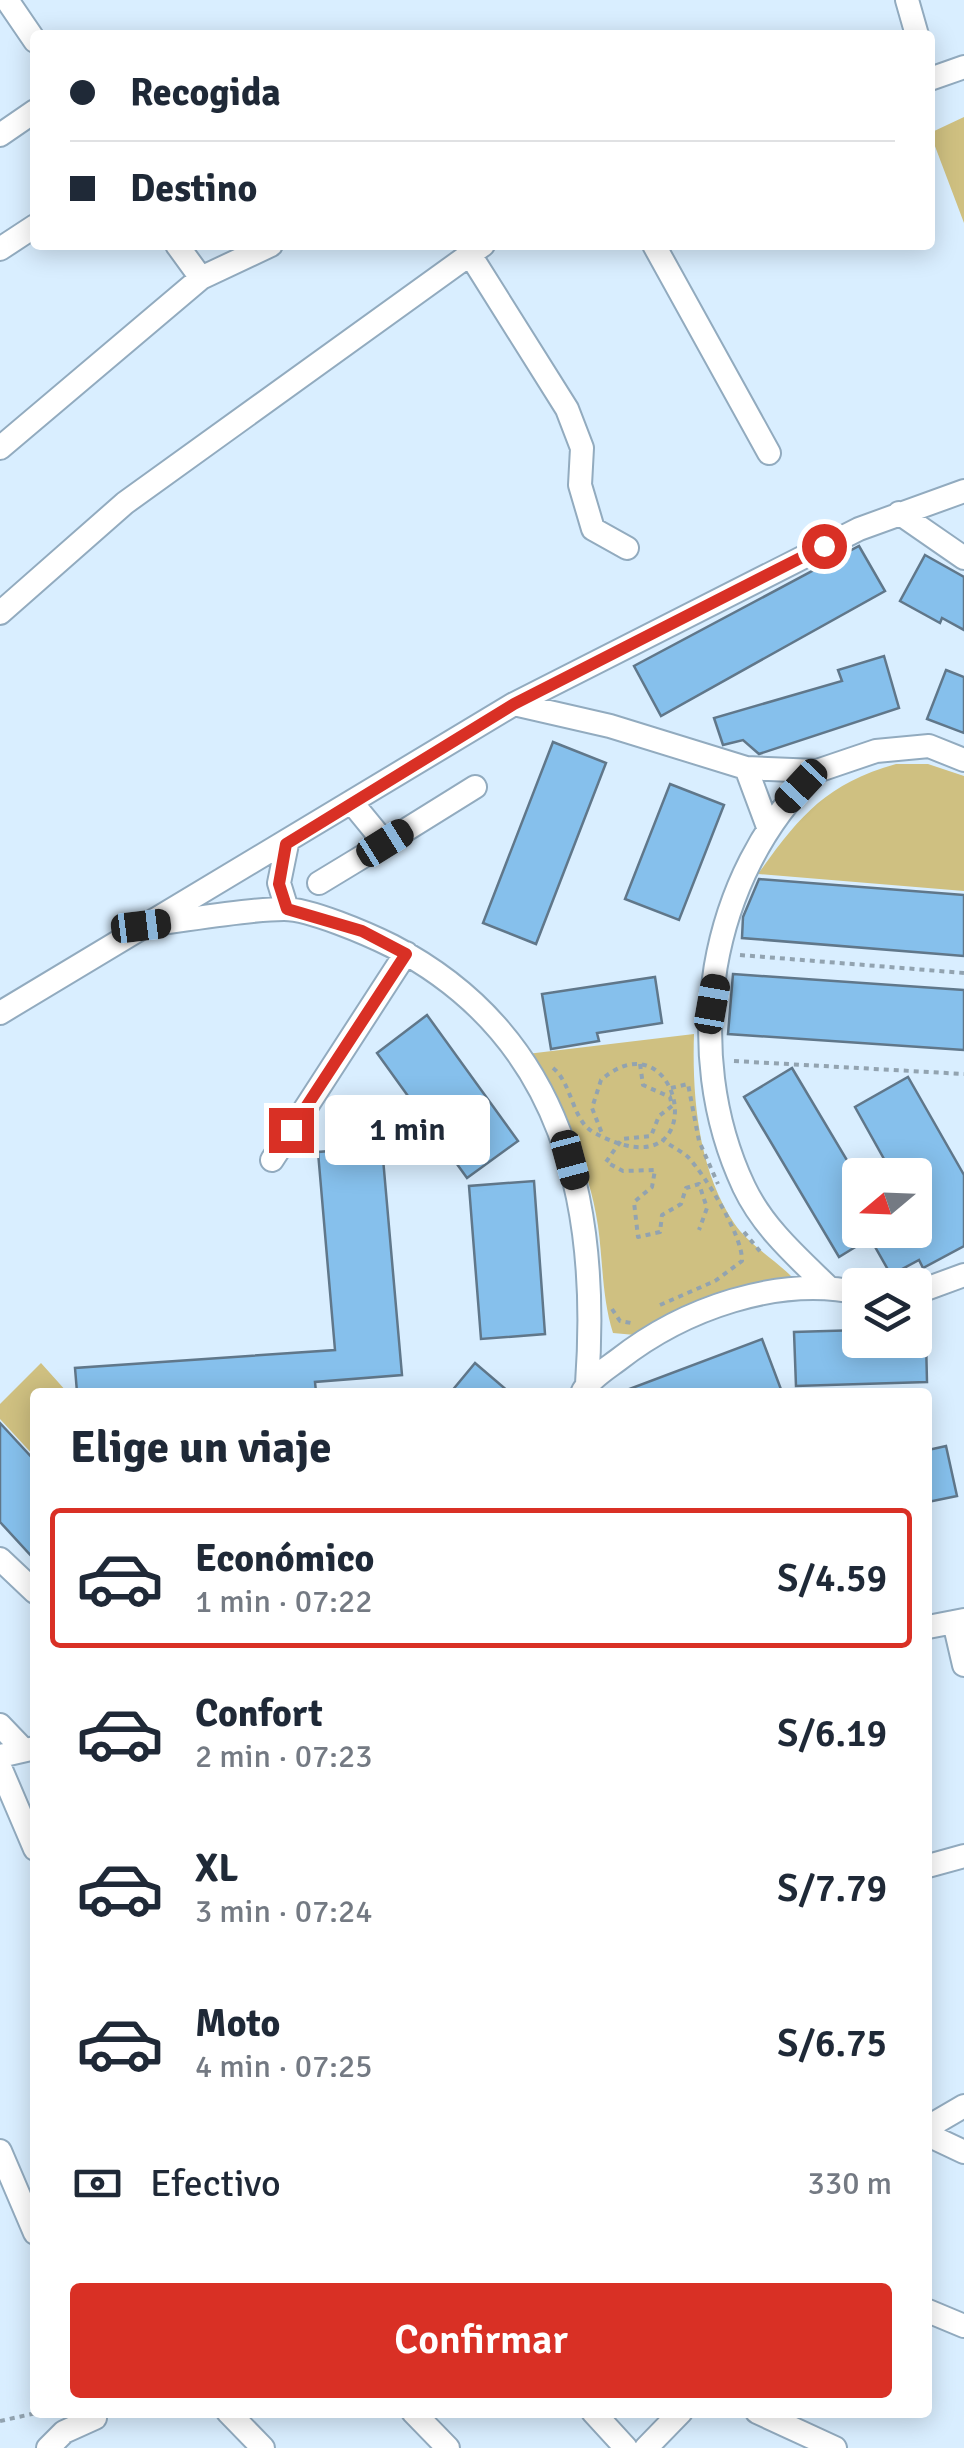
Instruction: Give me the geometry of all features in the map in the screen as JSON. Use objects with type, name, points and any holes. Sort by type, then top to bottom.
[{"type":"street","points":[[907,0],[916,30]]},
{"type":"street","points":[[19,4],[30,30]]},
{"type":"street","points":[[935,75],[964,66]]},
{"type":"street","points":[[0,135],[30,114]]},
{"type":"street","points":[[0,249],[30,229]]},
{"type":"street","points":[[181,250],[201,278]]},
{"type":"street","points":[[0,448],[201,278],[260,250]]},
{"type":"street","points":[[0,613],[125,504],[475,250]]},
{"type":"street","points":[[477,250],[567,409],[582,448],[580,486],[593,529],[627,548]]},
{"type":"street","points":[[657,250],[769,453]]},
{"type":"street","points":[[0,1014],[514,704],[859,529],[964,490]]},
{"type":"street","points":[[899,513],[964,558]]},
{"type":"street","points":[[514,704],[610,726],[746,768],[817,771],[876,750],[929,746],[964,760]]},
{"type":"street","points":[[746,768],[768,827]]},
{"type":"street","points":[[817,771],[768,827],[734,896],[720,952],[710,1060],[720,1125],[745,1190],[779,1240],[827,1286]]},
{"type":"street","points":[[319,883],[476,787]]},
{"type":"street","points":[[353,804],[385,843]]},
{"type":"street","points":[[286,844],[279,884],[287,909]]},
{"type":"street","points":[[141,926],[287,909],[362,931],[406,954],[446,982],[504,1039],[542,1092],[564,1136],[577,1184],[591,1280],[591,1330],[584,1388]]},
{"type":"street","points":[[272,1160],[406,954]]},
{"type":"street","points":[[932,1287],[964,1275]]},
{"type":"street","points":[[584,1388],[624,1340],[717,1307],[785,1290],[827,1286],[842,1289]]},
{"type":"street","points":[[591,1330],[624,1340]]},
{"type":"street","points":[[0,1560],[30,1587]]},
{"type":"street","points":[[932,1626],[959,1621],[964,1666]]},
{"type":"street","points":[[0,1725],[19,1751]]},
{"type":"street","points":[[0,1768],[30,1837]]},
{"type":"street","points":[[932,1865],[964,1856]]},
{"type":"street","points":[[932,2125],[964,2106]]},
{"type":"street","points":[[932,2137],[964,2152]]},
{"type":"street","points":[[0,2151],[30,2206]]},
{"type":"street","points":[[932,2313],[964,2326]]},
{"type":"street","points":[[48,2448],[64,2432],[95,2418]]},
{"type":"street","points":[[234,2418],[263,2448]]},
{"type":"street","points":[[418,2418],[445,2447]]},
{"type":"street","points":[[598,2418],[626,2448]]},
{"type":"street","points":[[646,2448],[674,2418]]},
{"type":"street","points":[[771,2418],[835,2448]]},
{"type":"path","points":[[720,952],[758,959],[964,973]]},
{"type":"path","points":[[710,1060],[964,1074]]},
{"type":"path","points":[[640,1064],[643,1085],[670,1097],[672,1106],[659,1116],[651,1136],[628,1136],[606,1162],[609,1166],[654,1170],[652,1186],[634,1202],[638,1236],[660,1232],[662,1215],[682,1204],[686,1188],[698,1184],[708,1208],[699,1230]]},
{"type":"path","points":[[640,1064],[654,1069],[671,1088],[675,1116],[662,1139],[639,1150],[616,1146],[595,1122],[594,1093],[612,1070],[640,1064]]},
{"type":"path","points":[[671,1088],[688,1084],[706,1158],[735,1218],[772,1264]]},
{"type":"path","points":[[659,1306],[716,1281],[742,1261],[737,1235],[698,1170],[662,1139]]},
{"type":"path","points":[[742,1253],[760,1252]]},
{"type":"path","points":[[610,1300],[620,1321],[638,1325],[624,1340]]},
{"type":"path","points":[[0,2421],[30,2414]]},
{"type":"shaded area","points":[[964,117],[964,223],[935,146],[935,131]]},
{"type":"shaded area","points":[[896,764],[928,764],[964,776],[964,891],[758,874],[816,805],[850,782]]},
{"type":"shaded area","points":[[694,1034],[696,1107],[712,1180],[739,1230],[791,1276],[789,1287],[635,1335],[613,1333],[588,1180],[561,1116],[527,1054]]},
{"type":"shaded area","points":[[41,1363],[63,1388],[30,1388],[30,1452],[0,1419],[0,1404]]},
{"type":"building","points":[[859,546],[885,591],[661,716],[634,666]]},
{"type":"building","points":[[925,555],[964,577],[964,630],[942,618],[940,623],[900,601]]},
{"type":"building","points":[[884,656],[899,708],[759,754],[743,740],[723,745],[714,718],[842,681],[838,670]]},
{"type":"building","points":[[946,670],[964,677],[964,733],[927,719]]},
{"type":"building","points":[[553,742],[606,763],[536,944],[483,923]]},
{"type":"building","points":[[670,784],[724,805],[679,920],[625,899]]},
{"type":"building","points":[[759,879],[964,895],[964,956],[742,938],[743,917]]},
{"type":"building","points":[[733,974],[964,990],[964,1050],[728,1034]]},
{"type":"building","points":[[655,977],[662,1023],[597,1033],[599,1041],[551,1049],[542,994]]},
{"type":"building","points":[[427,1015],[518,1141],[467,1178],[377,1053]]},
{"type":"building","points":[[792,1068],[846,1158],[842,1158],[842,1248],[854,1248],[839,1257],[744,1097]]},
{"type":"building","points":[[908,1077],[964,1175],[964,1246],[923,1268],[919,1260],[904,1268],[887,1268],[876,1248],[932,1248],[932,1158],[884,1158],[855,1107]]},
{"type":"building","points":[[382,1147],[402,1375],[315,1382],[316,1388],[77,1388],[75,1368],[335,1350],[318,1152]]},
{"type":"building","points":[[534,1181],[545,1334],[481,1339],[469,1186]]},
{"type":"building","points":[[842,1331],[842,1358],[926,1358],[927,1382],[796,1386],[794,1332]]},
{"type":"building","points":[[762,1339],[780,1388],[632,1388]]},
{"type":"building","points":[[475,1363],[504,1388],[454,1388]]},
{"type":"building","points":[[0,1423],[30,1456],[30,1555],[0,1522]]},
{"type":"building","points":[[946,1446],[957,1496],[932,1501],[932,1449]]},
{"type":"route","points":[[291,1130],[406,954],[362,931],[287,909],[279,884],[286,844],[514,704],[824,546]]}]
